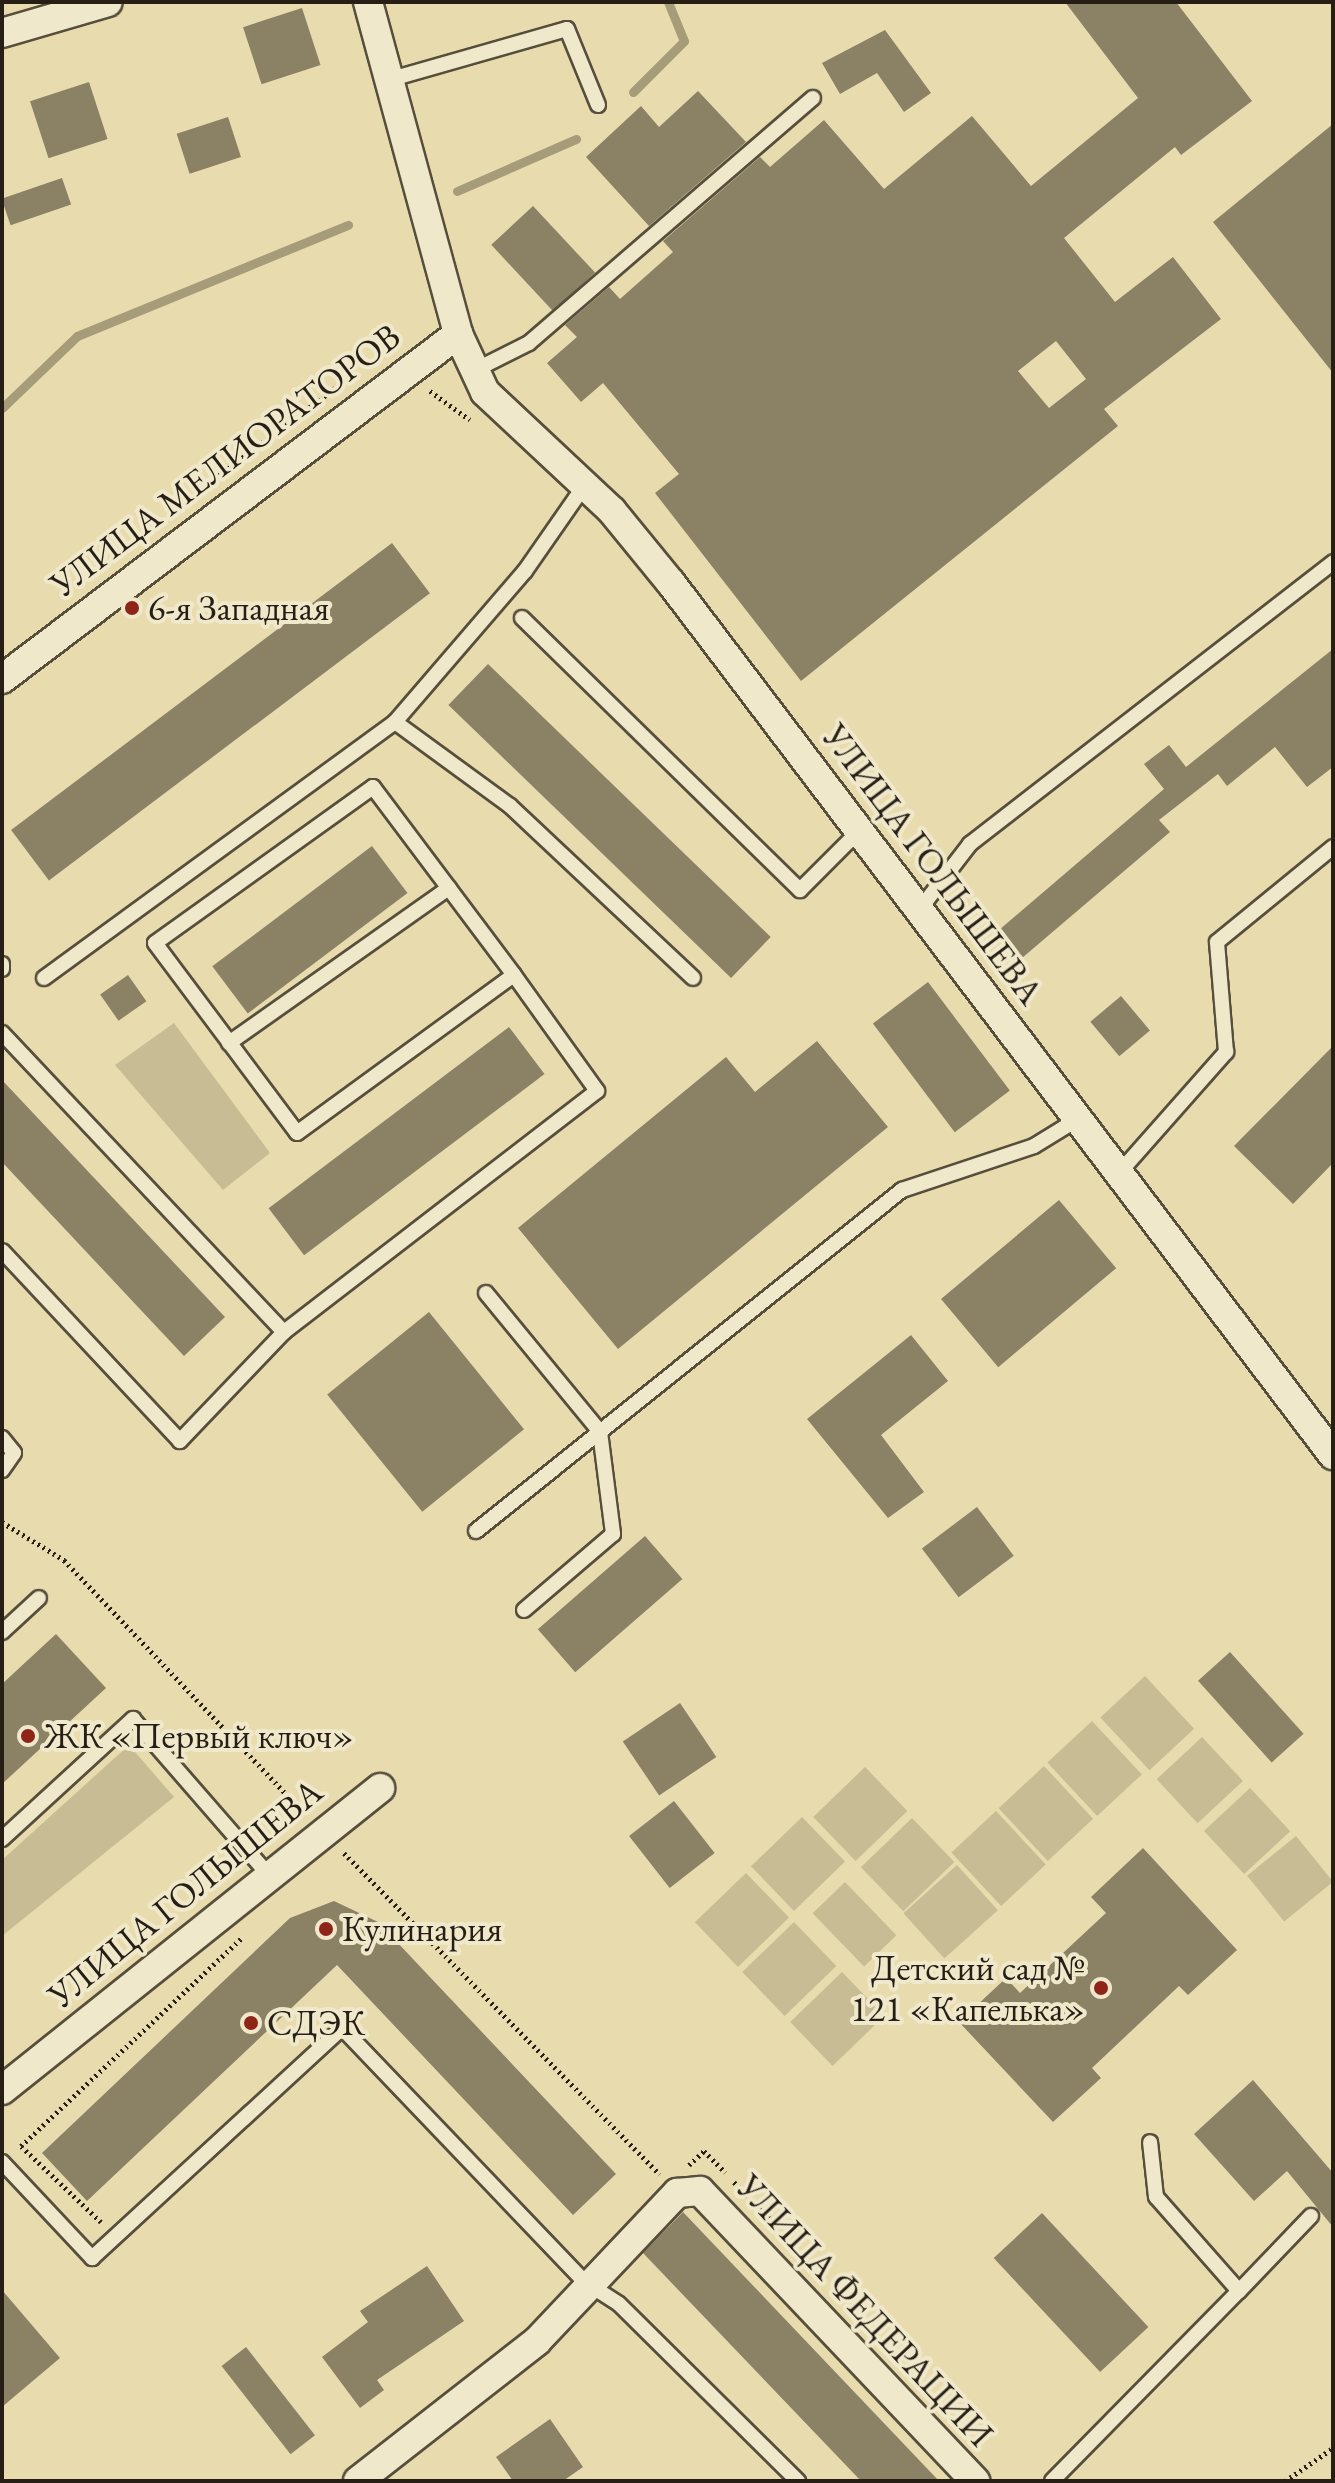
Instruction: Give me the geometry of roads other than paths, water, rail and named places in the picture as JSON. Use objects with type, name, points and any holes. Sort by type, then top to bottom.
[{"type":"street","points":[[2,33],[108,2]]},
{"type":"street","name":"УЛИЦА ГОЛЫШЕВА","points":[[368,2],[458,334],[485,392],[584,486],[671,583],[1333,1455]]},
{"type":"street","name":"УЛИЦА МЕЛИОРАТОРОВ","points":[[2,679],[458,334]]},
{"type":"street","name":"УЛИЦА ГОЛЫШЕВА","points":[[2,2090],[266,1872],[380,1788]]},
{"type":"street","name":"УЛИЦА ФЕДЕРАЦИИ","points":[[585,2282],[677,2193],[700,2191],[975,2481]]},
{"type":"street","points":[[358,2481],[537,2341],[585,2282]]},
{"type":"lane","points":[[388,80],[567,29],[598,105]]},
{"type":"lane","points":[[475,370],[529,343],[813,98]]},
{"type":"lane","points":[[44,978],[395,722],[525,571],[584,486]]},
{"type":"lane","points":[[920,909],[970,844],[1333,562]]},
{"type":"lane","points":[[522,618],[800,890],[860,830]]},
{"type":"lane","points":[[395,722],[510,806],[693,978]]},
{"type":"lane","points":[[2,1251],[180,1441],[284,1332],[597,1091],[514,975],[373,787],[155,943],[297,1133],[514,975]]},
{"type":"lane","points":[[1119,1173],[1226,1052],[1217,942],[1333,847]]},
{"type":"lane","points":[[229,1043],[449,888]]},
{"type":"lane","points":[[2,1033],[284,1332]]},
{"type":"lane","points":[[476,1531],[902,1190],[1034,1146],[1078,1119]]},
{"type":"lane","points":[[486,1293],[600,1432],[613,1534],[524,1610]]},
{"type":"lane","points":[[2,1438],[14,1453],[2,1470]]},
{"type":"lane","points":[[2,1632],[39,1598]]},
{"type":"lane","points":[[2,1839],[133,1719],[266,1872]]},
{"type":"lane","points":[[2,2162],[92,2258],[342,2028],[585,2282],[619,2304],[798,2481]]},
{"type":"lane","points":[[1150,2142],[1156,2197],[1239,2291]]},
{"type":"lane","points":[[1052,2481],[1311,2216]]},
{"type":"waterway","points":[[633,92],[684,41],[668,2]]},
{"type":"waterway","points":[[457,191],[576,139]]},
{"type":"waterway","points":[[2,408],[77,336],[348,225]]},
{"type":"place","name":"6-я Западная","points":[[132,608]]},
{"type":"place","name":"ЖК «Первый ключ»","points":[[28,1736]]},
{"type":"place","name":"Кулинария","points":[[326,1929]]},
{"type":"place","name":"Детский сад № 121 «Капелька»","points":[[1101,1988]]},
{"type":"place","name":"СДЭК","points":[[251,2023]]}]
